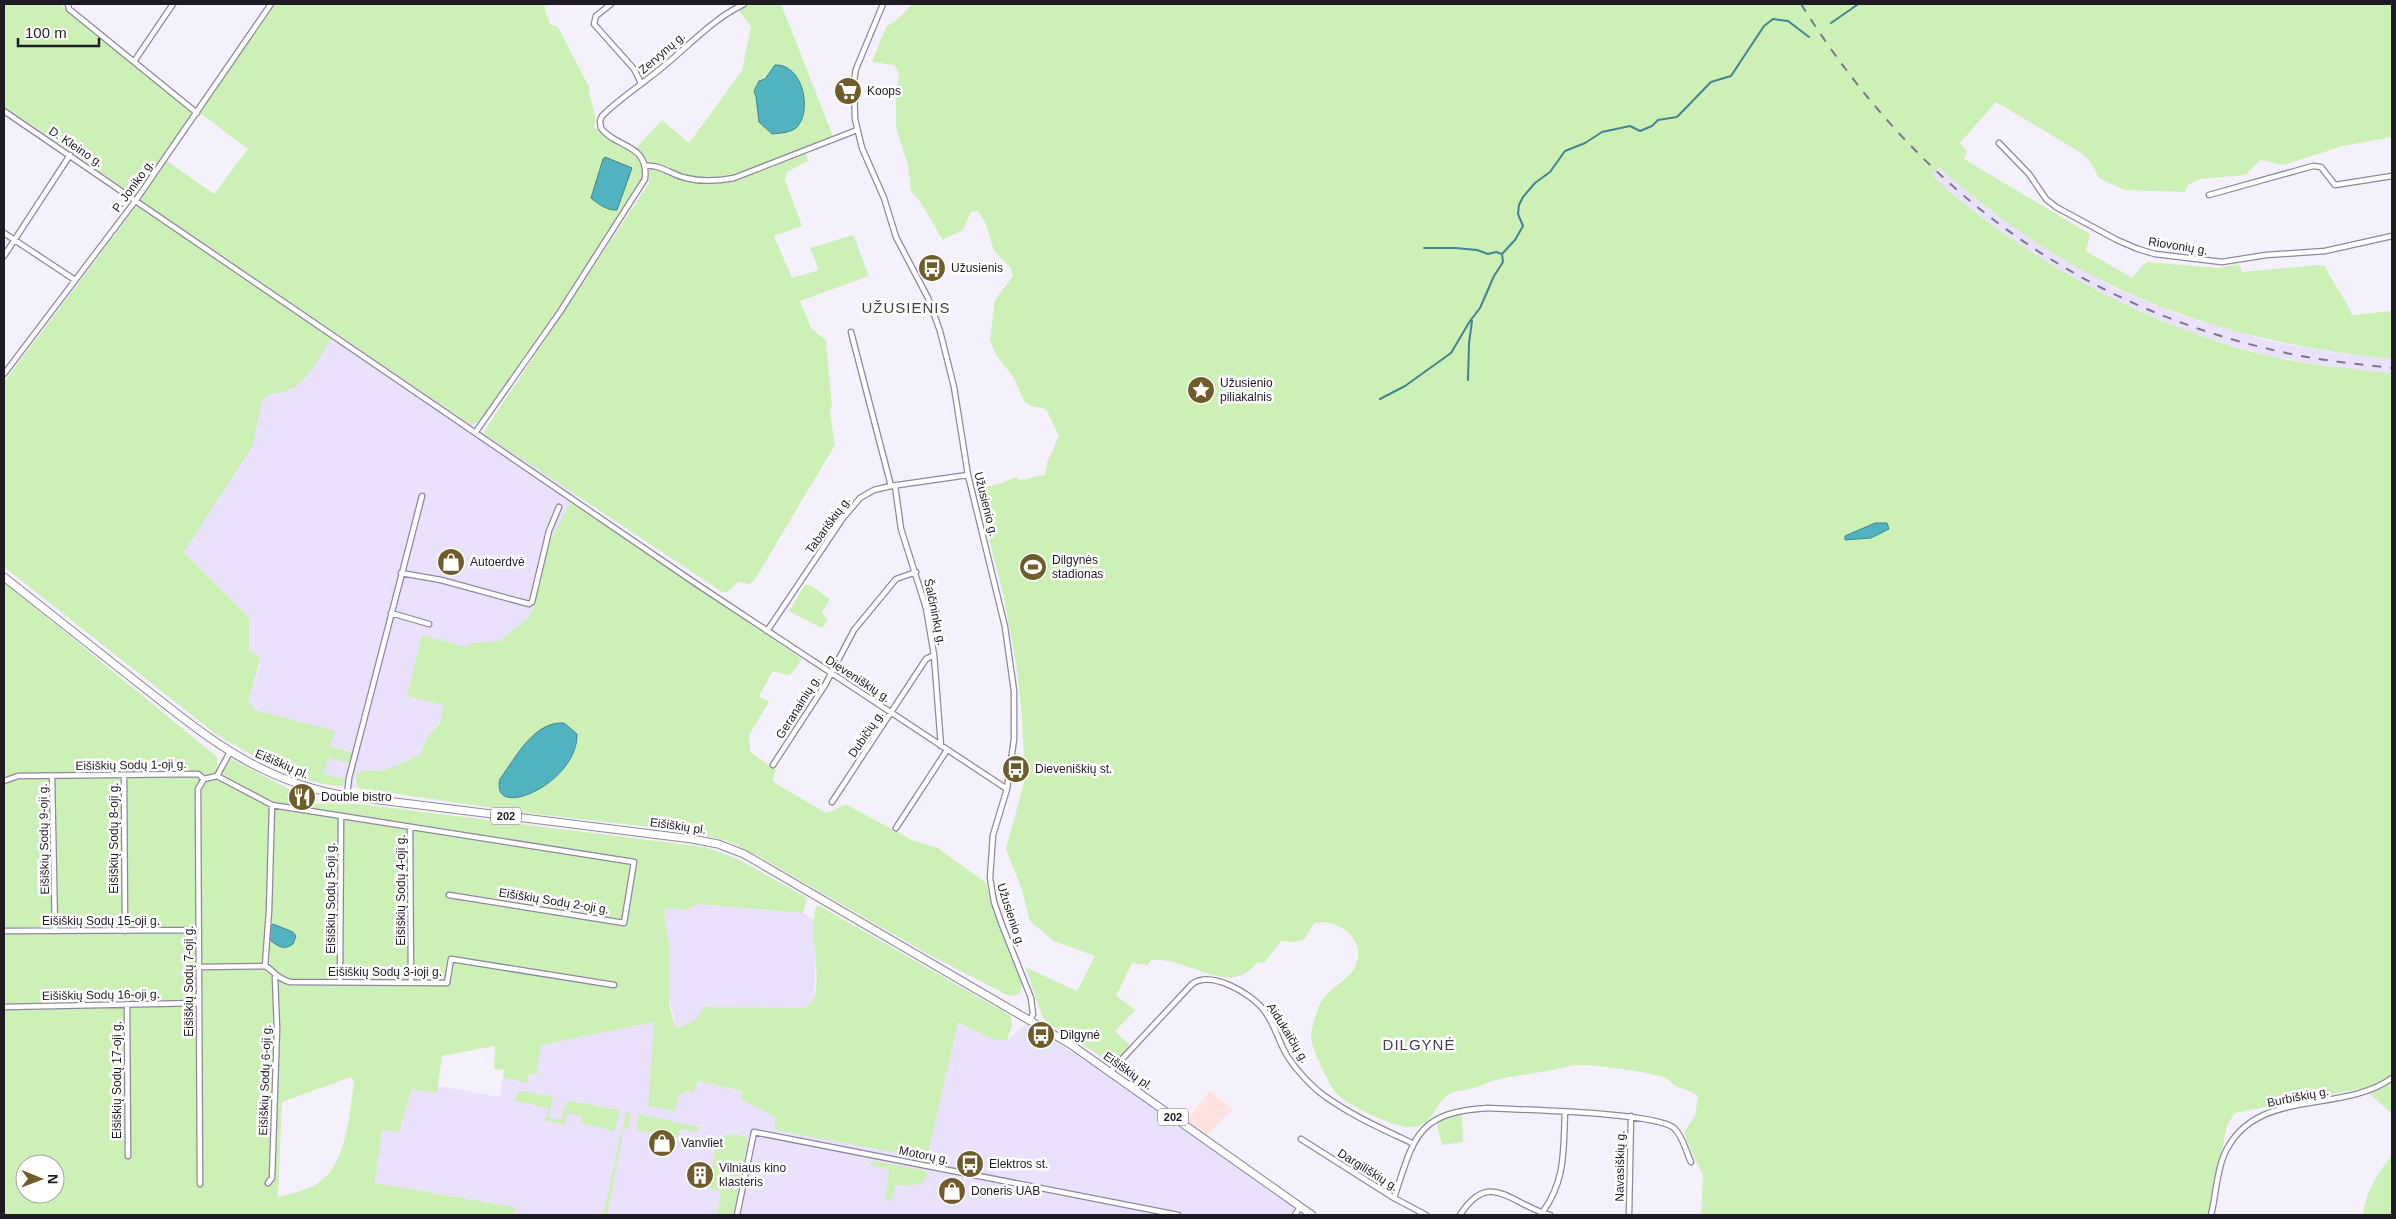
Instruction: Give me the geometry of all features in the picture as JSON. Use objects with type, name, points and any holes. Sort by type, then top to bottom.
[{"type":"main road","name":"Eišiškių pl.","points":[[4,577],[210,740],[260,769],[302,786],[347,796],[718,844],[758,862],[1030,1021],[1110,1072],[1312,1215]]},
{"type":"street","points":[[68,4],[197,113]]},
{"type":"street","points":[[135,60],[173,4]]},
{"type":"street","name":"P. Joniko g.","points":[[4,374],[136,200],[271,4]]},
{"type":"street","points":[[611,4],[596,16],[594,24],[596,29],[634,69],[642,83]]},
{"type":"street","name":"Zervynų g.","points":[[645,166],[633,148],[604,132],[599,125],[602,116],[710,24],[744,4]]},
{"type":"street","name":"Užusienio g.","points":[[883,4],[855,75],[854,105],[858,130],[896,237],[928,298],[940,331],[954,387],[968,475],[998,593],[1009,652],[1015,726],[1007,790],[991,849],[990,886],[1002,926],[1031,998],[1033,1007],[1030,1021]]},
{"type":"street","name":"D. Kleino g.","points":[[4,111],[475,432]]},
{"type":"street","points":[[475,432],[560,312],[643,184],[646,173],[645,166],[653,165],[685,178],[715,181],[734,178],[858,130]]},
{"type":"street","name":"Riovonių g.","points":[[1999,142],[2030,174],[2046,199],[2056,207],[2117,240],[2155,254],[2222,262],[2325,250],[2392,236]]},
{"type":"street","points":[[4,256],[70,155]]},
{"type":"street","points":[[2209,195],[2314,166],[2321,167],[2336,185],[2392,176]]},
{"type":"street","points":[[4,234],[75,280]]},
{"type":"street","name":"Šalčininkų g.","points":[[851,332],[893,486],[901,529],[926,608],[934,655],[941,746]]},
{"type":"street","name":"Dieveniškių g.","points":[[475,432],[698,585],[1007,790]]},
{"type":"street","name":"Tabariškių g.","points":[[767,631],[852,506],[866,494],[893,486],[968,475]]},
{"type":"street","points":[[347,796],[349,778],[422,496]]},
{"type":"street","points":[[401,573],[441,580],[529,604],[532,602],[549,531],[559,507]]},
{"type":"street","name":"Geranainių g.","points":[[773,765],[830,673],[854,630],[896,578],[916,572]]},
{"type":"street","points":[[391,613],[429,624]]},
{"type":"street","name":"Dubičių g.","points":[[832,802],[926,659],[934,655]]},
{"type":"street","points":[[896,828],[947,750]]},
{"type":"street","points":[[230,752],[217,776],[272,805],[410,828]]},
{"type":"street","name":"Eišiškių Sodų 1-oji g.","points":[[4,781],[18,776],[198,774],[204,779],[217,776]]},
{"type":"street","name":"Eišiškių Sodų 9-oji g.","points":[[52,776],[55,931]]},
{"type":"street","name":"Eišiškių Sodų 8-oji g.","points":[[124,776],[125,931]]},
{"type":"street","name":"Eišiškių Sodų 7-oji g.","points":[[200,1184],[198,789],[204,779]]},
{"type":"street","points":[[265,966],[269,911],[272,805]]},
{"type":"street","name":"Eišiškių Sodų 5-oji g.","points":[[340,981],[341,816]]},
{"type":"street","name":"Eišiškių Sodų 2-oji g.","points":[[410,828],[634,862],[624,923],[449,894]]},
{"type":"street","name":"Eišiškių Sodų 4-oji g.","points":[[410,828],[411,982]]},
{"type":"street","name":"Eišiškių Sodų 15-oji g.","points":[[4,931],[198,930]]},
{"type":"street","name":"Eišiškių Sodų 3-ioji g.","points":[[275,976],[290,982],[340,981],[447,984],[451,959],[614,985]]},
{"type":"street","points":[[199,967],[265,966],[275,976]]},
{"type":"street","name":"Eišiškių Sodų 6-oji g.","points":[[268,1183],[272,1178],[277,1029],[275,976]]},
{"type":"street","name":"Aidukaičių g.","points":[[1110,1072],[1195,982],[1204,980],[1224,983],[1239,989],[1263,1008],[1288,1056],[1318,1090],[1369,1123],[1412,1143]]},
{"type":"street","name":"Eišiškių Sodų 16-oji g.","points":[[4,1007],[199,1003]]},
{"type":"street","name":"Eišiškių Sodų 17-oji g.","points":[[127,1004],[128,1156]]},
{"type":"street","name":"Burbiškių g.","points":[[2211,1215],[2224,1156],[2245,1128],[2262,1114],[2282,1107],[2337,1100],[2375,1088],[2392,1078]]},
{"type":"street","points":[[1394,1198],[1412,1143],[1427,1125],[1441,1116],[1463,1110],[1488,1108],[1632,1116],[1673,1127],[1679,1134],[1691,1162]]},
{"type":"street","points":[[1542,1213],[1553,1198],[1560,1181],[1563,1165],[1565,1113]]},
{"type":"street","name":"Navasiškių g.","points":[[1629,1215],[1632,1116]]},
{"type":"street","name":"Motorų g.","points":[[738,1215],[754,1132],[1178,1215]]},
{"type":"street","name":"Dargiliškių g.","points":[[1301,1139],[1394,1198],[1426,1215]]},
{"type":"street","points":[[1460,1215],[1475,1195],[1487,1191],[1502,1194],[1550,1215]]},
{"type":"street","points":[[1295,1215],[1300,1208]]},
{"type":"shaded area","points":[[1810,4],[1988,209],[2036,242],[2112,287],[2179,315],[2273,342],[2334,353],[2392,359],[2392,373],[2331,367],[2265,355],[2191,333],[2108,297],[2033,254],[1974,211],[1941,184],[1916,159]]},
{"type":"shaded area","points":[[336,333],[576,495],[548,543],[533,609],[529,617],[507,637],[494,643],[444,705],[439,725],[429,734],[420,755],[383,771],[362,770],[354,782],[357,788],[342,786],[345,779],[324,774],[327,758],[353,752],[330,746],[254,710],[249,700],[260,665],[257,655],[249,651],[249,617],[184,552],[252,445],[262,400],[266,396],[291,390]]},
{"type":"shaded area","points":[[698,904],[803,913],[814,919],[815,979],[814,998],[810,1004],[802,1008],[705,1007],[700,1017],[687,1025],[675,1027],[673,1012],[669,1004],[670,949],[664,912],[666,908],[685,910]]},
{"type":"shaded area","points":[[654,1022],[678,1095],[694,1091],[698,1081],[742,1091],[741,1099],[775,1117],[775,1130],[928,1154],[958,1023],[994,1040],[1007,1040],[1026,1024],[1087,1062],[1306,1215],[733,1215],[748,1141],[745,1136],[719,1146],[708,1188],[722,1191],[717,1215],[513,1215],[514,1207],[375,1183],[382,1129],[399,1132],[412,1089],[437,1093],[438,1086],[500,1097],[503,1078],[528,1082],[540,1045]]},
{"type":"shaded area","points":[[1210,1091],[1233,1110],[1207,1135],[1187,1120]]},
{"type":"green space","points":[[4,4],[63,4],[62,6],[194,114],[164,159],[214,194],[248,149],[200,113],[273,6],[271,4],[554,4],[544,6],[550,24],[558,27],[589,87],[595,117],[594,127],[628,149],[641,163],[643,172],[641,183],[565,299],[480,422],[471,425],[336,333],[310,371],[298,384],[287,391],[268,395],[262,400],[253,445],[184,552],[249,617],[249,651],[257,655],[260,660],[249,700],[255,710],[335,731],[330,746],[353,753],[351,764],[328,758],[324,774],[346,779],[342,786],[328,785],[295,775],[244,751],[217,735],[4,567],[4,382],[141,200],[4,106]]},
{"type":"green space","points":[[753,4],[781,4],[833,136],[804,148],[808,161],[787,172],[785,180],[802,226],[774,236],[792,278],[819,270],[810,248],[853,235],[869,276],[800,301],[811,328],[826,340],[832,407],[830,412],[835,445],[754,581],[749,584],[738,582],[727,592],[722,592],[483,433],[649,183],[649,167],[636,148],[662,120],[689,143],[742,71],[751,26],[738,10]],"holes":[[[772,69],[800,81],[803,105],[802,118],[758,115],[756,97],[759,81],[765,79]]]},
{"type":"green space","points":[[912,4],[2392,4],[2392,137],[2343,146],[2284,165],[2260,160],[2246,175],[2200,179],[2188,185],[2185,192],[2124,190],[2099,178],[2091,163],[2083,154],[1996,102],[1960,143],[1967,152],[1964,159],[2090,234],[2086,251],[2132,278],[2148,262],[2218,268],[2239,264],[2242,272],[2325,266],[2352,315],[2392,311],[2392,359],[2327,351],[2265,339],[2206,323],[2149,302],[2094,277],[2041,246],[1990,210],[1939,167],[1932,175],[1973,210],[2029,251],[2093,288],[2160,320],[2229,345],[2265,355],[2313,364],[2392,373],[2392,1114],[2368,1092],[2359,1089],[2235,1113],[2227,1125],[2209,1215],[1701,1215],[1703,1175],[1684,1132],[1695,1116],[1698,1097],[1663,1077],[1615,1068],[1577,1065],[1505,1078],[1452,1093],[1441,1102],[1429,1120],[1416,1127],[1407,1127],[1380,1119],[1342,1098],[1333,1089],[1325,1075],[1311,1038],[1313,1023],[1321,1002],[1330,991],[1347,978],[1355,967],[1358,957],[1358,948],[1349,933],[1333,924],[1314,923],[1304,940],[1295,942],[1281,941],[1265,962],[1256,963],[1246,973],[1234,977],[1207,974],[1165,960],[1151,960],[1148,965],[1132,963],[1116,996],[1136,1010],[1115,1031],[1131,1046],[1113,1064],[1048,1023],[1042,1016],[1025,967],[1077,991],[1095,956],[1054,941],[1030,921],[1022,890],[1006,849],[1025,779],[1022,717],[1016,663],[1003,593],[976,489],[999,484],[1016,477],[1020,480],[1045,475],[1047,463],[1059,436],[1046,409],[1030,406],[1024,401],[1014,378],[996,355],[990,340],[995,300],[1013,276],[1011,268],[994,251],[986,224],[978,211],[971,212],[963,230],[943,240],[921,203],[911,191],[908,165],[896,127],[898,71],[894,65],[872,62],[886,27],[899,18]]},
{"type":"green space","points":[[570,504],[574,504],[802,659],[791,674],[787,675],[773,671],[759,696],[769,702],[749,735],[750,752],[776,770],[773,779],[775,783],[826,813],[847,805],[914,841],[938,848],[986,883],[993,910],[1022,984],[1020,993],[1014,996],[1005,994],[924,952],[760,857],[728,841],[685,831],[527,813],[357,788],[355,774],[363,770],[383,771],[420,755],[429,734],[439,725],[444,705],[407,696],[422,635],[465,647],[473,643],[500,641],[529,617],[533,609],[548,543]],"holes":[[[564,723],[577,735],[574,753],[564,769],[550,782],[535,792],[520,797],[508,797],[500,791],[500,779],[536,733]]]},
{"type":"green space","points":[[4,582],[217,757],[217,769],[222,773],[229,759],[231,759],[291,790],[296,799],[316,804],[338,802],[377,806],[705,847],[738,859],[807,898],[803,913],[698,904],[685,910],[666,908],[664,912],[670,949],[669,1004],[675,1027],[680,1027],[693,1021],[700,1015],[704,1007],[802,1008],[811,1003],[814,998],[817,978],[813,929],[814,918],[816,907],[820,906],[1011,1016],[1012,1026],[1007,1040],[994,1040],[958,1023],[928,1154],[924,1158],[775,1130],[775,1117],[741,1099],[742,1091],[698,1081],[694,1092],[689,1091],[679,1095],[675,1111],[648,1106],[654,1022],[541,1045],[537,1074],[529,1074],[528,1083],[503,1078],[504,1070],[494,1069],[495,1046],[442,1056],[437,1093],[412,1089],[399,1132],[382,1130],[375,1183],[515,1207],[513,1215],[4,1215]],"holes":[[[351,1077],[354,1083],[345,1138],[341,1151],[328,1175],[318,1183],[299,1192],[278,1197],[282,1102]]]},
{"type":"green space","points":[[805,585],[810,585],[830,599],[822,613],[828,620],[822,628],[789,611]]},
{"type":"green space","points":[[523,1091],[553,1097],[549,1118],[562,1120],[563,1111],[569,1101],[620,1110],[615,1131],[580,1123],[582,1116],[567,1113],[565,1124],[545,1121],[548,1108],[515,1101],[518,1092]]},
{"type":"green space","points":[[626,1112],[631,1113],[628,1129],[624,1129],[607,1215],[603,1215]]},
{"type":"green space","points":[[1462,1113],[1463,1142],[1442,1145],[1437,1126],[1438,1121]]},
{"type":"green space","points":[[639,1114],[699,1127],[698,1132],[680,1129],[678,1138],[636,1130]]},
{"type":"green space","points":[[731,1134],[745,1136],[748,1141],[733,1215],[717,1215],[721,1191],[708,1188],[715,1150],[720,1147],[720,1137]]},
{"type":"green space","points":[[2392,1155],[2392,1215],[2363,1215],[2364,1206],[2373,1183]]},
{"type":"green space","points":[[871,1162],[927,1171],[926,1176],[921,1183],[896,1185],[891,1201],[885,1199],[889,1170],[871,1165]]},
{"type":"water","points":[[775,65],[784,66],[792,71],[798,79],[804,99],[804,110],[802,119],[795,129],[772,134],[759,122],[754,91],[759,81],[765,79]]},
{"type":"water","points":[[605,157],[632,168],[617,210],[600,205],[591,198]]},
{"type":"water","points":[[1875,523],[1887,523],[1889,529],[1871,538],[1845,540],[1845,536]]},
{"type":"water","points":[[564,723],[577,734],[574,752],[564,768],[550,782],[520,797],[508,797],[500,791],[500,779],[527,742],[544,728],[553,724]]},
{"type":"water","points":[[273,924],[293,932],[296,936],[293,944],[281,947],[269,939],[270,927]]},
{"type":"waterway","points":[[1831,23],[1857,5]]},
{"type":"waterway","points":[[1380,399],[1405,386],[1451,353],[1480,308],[1494,276],[1503,262],[1502,254],[1515,240],[1523,226],[1518,214],[1519,205],[1523,197],[1535,183],[1550,172],[1565,151],[1585,143],[1602,132],[1630,126],[1640,131],[1652,126],[1658,120],[1677,117],[1711,82],[1731,76],[1764,26],[1773,19],[1788,21],[1809,37]]},
{"type":"waterway","points":[[1424,248],[1455,248],[1477,250],[1488,254],[1496,252],[1502,254]]},
{"type":"waterway","points":[[1468,380],[1469,343],[1472,321]]},
{"type":"railway","points":[[1801,4],[1846,70],[1896,130],[1950,184],[2009,231],[2072,272],[2140,306],[2213,334],[2291,354],[2392,368]]},
{"type":"place","name":"Koops","points":[[848,91]]},
{"type":"place","name":"Užusienis","points":[[932,268]]},
{"type":"place","name":"Užusienio piliakalnis","points":[[1201,390]]},
{"type":"place","name":"Autoerdvė","points":[[451,562]]},
{"type":"place","name":"Dilgynės stadionas","points":[[1033,567]]},
{"type":"place","name":"Dieveniškių st.","points":[[1016,769]]},
{"type":"place","name":"Double bistro","points":[[302,797]]},
{"type":"place","name":"Dilgynė","points":[[1041,1035]]},
{"type":"place","name":"Vanvliet","points":[[662,1143]]},
{"type":"place","name":"Elektros st.","points":[[970,1164]]},
{"type":"place","name":"Vilniaus kino klasteris","points":[[700,1175]]},
{"type":"place","name":"Doneris UAB","points":[[952,1191]]},
{"type":"district","name":"UŽUSIENIS","points":[[906,308]]},
{"type":"district","name":"DILGYNĖ","points":[[1419,1045]]}]
